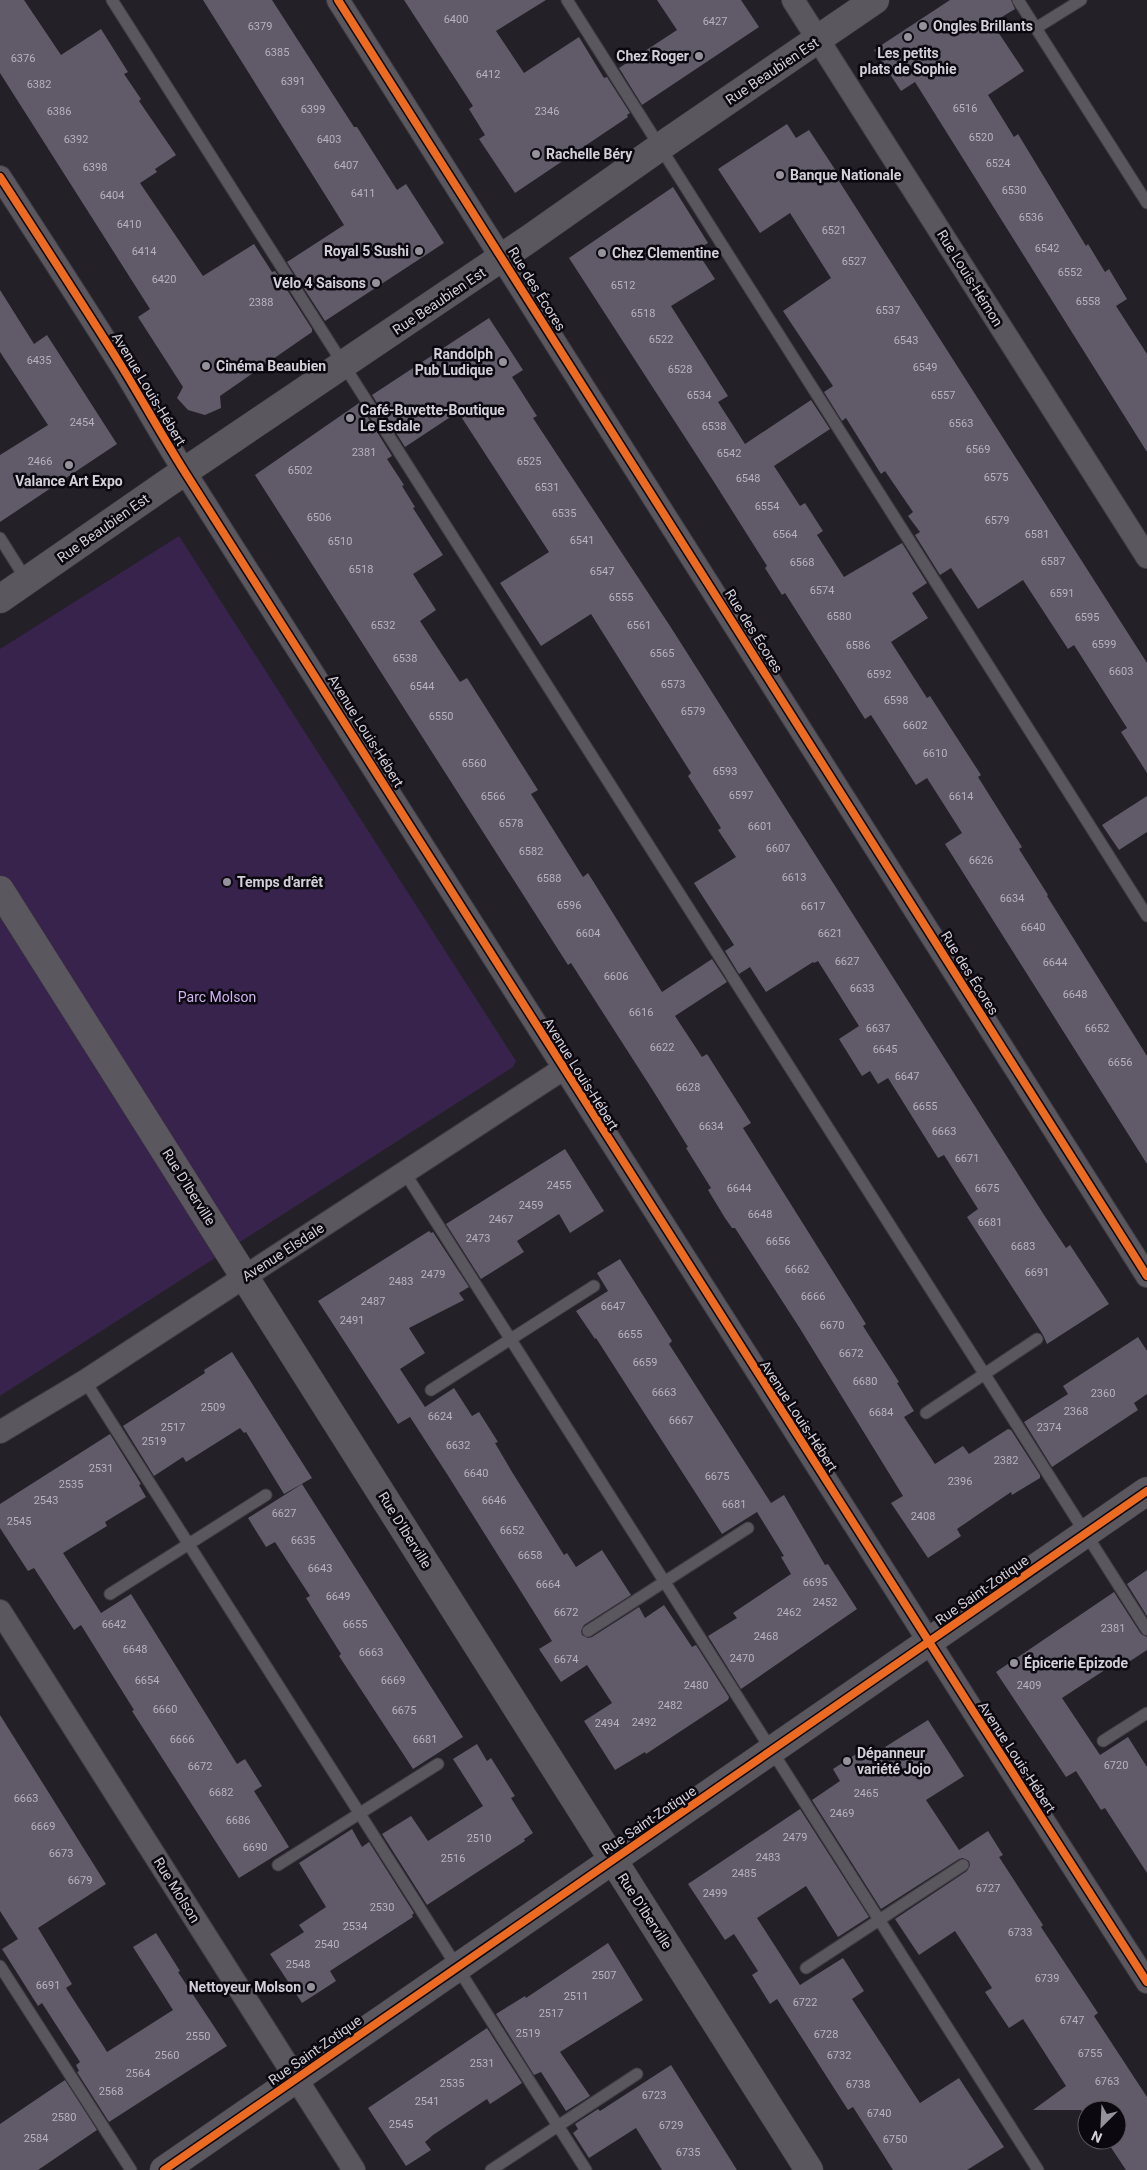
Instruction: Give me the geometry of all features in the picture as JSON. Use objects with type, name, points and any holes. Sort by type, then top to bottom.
[{"type":"street","name":"Rue des Écores","points":[[338,0],[1147,1276]]},
{"type":"street","name":"Rue Louis-Hémon","points":[[793,0],[1147,557]]},
{"type":"street","name":"Rue Beaubien Est","points":[[0,599],[502,258],[875,0]]},
{"type":"street","name":"Avenue Louis-Hébert","points":[[0,177],[120,364],[185,472],[287,630],[563,1069],[1147,1982]]},
{"type":"street","name":"Rue D'Iberville","points":[[0,890],[809,2170]]},
{"type":"street","name":"Avenue Elsdale","points":[[0,1432],[86,1381],[563,1069]]},
{"type":"street","name":"Rue Saint-Zotique","points":[[164,2170],[1147,1490]]},
{"type":"street","name":"Rue Molson","points":[[0,1611],[354,2170]]},
{"type":"lane","points":[[112,0],[1147,1630]]},
{"type":"lane","points":[[566,0],[1147,916]]},
{"type":"lane","points":[[1018,0],[1147,203]]},
{"type":"lane","points":[[1036,28],[1081,0]]},
{"type":"lane","points":[[0,538],[27,581]]},
{"type":"lane","points":[[405,1173],[1038,2170]]},
{"type":"lane","points":[[431,1390],[594,1286]]},
{"type":"lane","points":[[926,1413],[1037,1339]]},
{"type":"lane","points":[[86,1381],[586,2170]]},
{"type":"lane","points":[[110,1594],[266,1495]]},
{"type":"lane","points":[[588,1631],[748,1528]]},
{"type":"lane","points":[[1103,1741],[1147,1713]]},
{"type":"lane","points":[[278,1865],[438,1764]]},
{"type":"lane","points":[[806,1968],[963,1864]]},
{"type":"lane","points":[[0,1966],[131,2170]]},
{"type":"lane","points":[[491,2170],[637,2074]]},
{"type":"green space","name":"Parc Molson","points":[[179,536],[516,1061],[513,1067],[0,1396],[0,649]]},
{"type":"building","points":[[0,0],[24,0],[61,55],[101,29],[128,72],[124,74],[141,99],[139,101],[176,155],[155,169],[157,172],[140,183],[203,276],[254,244],[272,272],[275,271],[312,329],[312,332],[220,396],[221,408],[205,415],[188,410],[177,398],[183,387],[138,317],[150,309],[0,73]]},
{"type":"building","points":[[203,0],[272,0],[397,190],[406,184],[444,243],[325,321],[287,262],[344,225]]},
{"type":"building","points":[[404,0],[546,0],[496,31],[524,73],[579,37],[604,78],[607,77],[630,113],[627,115],[628,117],[515,193],[479,139],[485,135],[469,109],[473,106]]},
{"type":"building","points":[[657,0],[741,0],[759,27],[642,105],[619,68],[677,30]]},
{"type":"building","points":[[950,0],[1011,0],[1015,9],[992,23],[1024,71],[988,95],[1014,137],[1018,134],[1086,246],[1088,244],[1105,272],[1109,269],[1127,299],[1116,306],[1147,354],[1147,452],[915,82],[901,91],[874,50]]},
{"type":"building","points":[[787,124],[796,138],[809,130],[842,180],[839,181],[1147,663],[1147,773],[1121,732],[1127,728],[1074,645],[1068,649],[1023,580],[978,609],[951,568],[940,575],[915,535],[920,532],[908,516],[913,512],[885,471],[881,474],[846,418],[842,421],[824,392],[833,386],[783,311],[831,278],[790,213],[760,233],[718,169]]},
{"type":"building","points":[[673,187],[708,243],[696,250],[715,279],[671,306],[728,396],[718,402],[745,444],[811,400],[830,429],[774,466],[800,506],[805,503],[823,531],[817,535],[844,577],[902,543],[927,583],[912,593],[928,618],[891,642],[927,698],[930,696],[981,775],[978,777],[1022,847],[1019,849],[1147,1056],[1147,1164],[945,844],[962,833],[927,778],[916,785],[871,715],[865,719],[785,593],[782,595],[765,568],[767,566],[714,482],[569,258]]},
{"type":"building","points":[[0,290],[34,344],[47,335],[117,444],[0,522],[0,455],[48,425],[0,352]]},
{"type":"building","points":[[489,318],[523,370],[512,377],[537,416],[533,418],[670,626],[1044,1215],[1066,1248],[1070,1245],[1109,1304],[1047,1344],[967,1217],[978,1209],[944,1155],[938,1158],[888,1078],[878,1084],[870,1071],[862,1076],[839,1039],[859,1026],[818,961],[813,962],[766,992],[750,967],[739,974],[725,951],[734,945],[694,883],[736,857],[718,830],[721,828],[688,776],[691,773],[591,614],[541,646],[500,583],[549,552],[458,412],[405,447],[372,395]]},
{"type":"building","points":[[359,403],[392,456],[387,459],[404,485],[402,486],[415,507],[413,508],[443,555],[413,574],[436,610],[420,621],[460,682],[467,678],[538,790],[531,794],[583,877],[588,873],[662,992],[712,959],[727,982],[675,1016],[702,1057],[707,1054],[751,1123],[743,1128],[866,1324],[863,1326],[899,1382],[897,1383],[914,1411],[904,1417],[935,1464],[963,1446],[969,1454],[1008,1429],[1011,1430],[1040,1475],[1040,1478],[1012,1495],[1011,1492],[957,1529],[961,1536],[928,1558],[891,1503],[903,1496],[799,1327],[735,1228],[732,1228],[725,1218],[708,1190],[711,1188],[686,1148],[688,1147],[652,1089],[571,963],[568,965],[255,475]]},
{"type":"building","points":[[1147,796],[1147,832],[1119,850],[1102,825]]},
{"type":"building","points":[[565,1149],[604,1211],[570,1233],[559,1214],[517,1241],[524,1252],[481,1279],[446,1224]]},
{"type":"building","points":[[429,1231],[433,1232],[469,1287],[459,1293],[464,1300],[409,1328],[425,1353],[400,1369],[425,1407],[454,1388],[472,1416],[479,1412],[498,1442],[495,1443],[512,1472],[564,1555],[567,1553],[576,1567],[602,1550],[631,1595],[584,1625],[581,1631],[582,1635],[588,1638],[592,1637],[639,1607],[645,1618],[664,1605],[692,1647],[696,1645],[729,1697],[728,1700],[646,1754],[645,1752],[615,1770],[584,1721],[612,1703],[587,1665],[561,1682],[539,1649],[552,1641],[447,1474],[410,1417],[398,1424],[318,1301]]},
{"type":"building","points":[[620,1259],[672,1341],[669,1344],[771,1503],[784,1495],[825,1565],[828,1564],[857,1609],[741,1689],[708,1636],[737,1618],[733,1613],[791,1574],[781,1557],[784,1556],[757,1512],[722,1534],[596,1338],[576,1311],[608,1291],[597,1273]]},
{"type":"building","points":[[1138,1337],[1147,1351],[1147,1394],[1134,1403],[1138,1410],[1052,1467],[1024,1422],[1068,1394],[1063,1386]]},
{"type":"building","points":[[232,1352],[312,1478],[284,1494],[246,1432],[244,1433],[240,1428],[186,1462],[183,1457],[154,1476],[123,1426],[205,1373],[204,1370]]},
{"type":"building","points":[[110,1434],[141,1484],[139,1485],[146,1497],[105,1522],[107,1526],[63,1553],[101,1613],[131,1594],[237,1764],[245,1759],[262,1786],[254,1791],[289,1847],[239,1878],[132,1711],[134,1710],[81,1625],[74,1630],[34,1568],[28,1571],[0,1528],[0,1504]]},
{"type":"building","points":[[302,1484],[463,1737],[413,1769],[339,1656],[341,1654],[306,1598],[310,1596],[275,1542],[266,1547],[248,1518]]},
{"type":"building","points":[[1147,1570],[1147,1616],[1127,1584]]},
{"type":"building","points":[[1114,1592],[1141,1634],[1147,1637],[1147,1650],[1121,1667],[1117,1662],[1062,1698],[1100,1755],[1128,1737],[1147,1767],[1147,1873],[1105,1808],[1101,1810],[1076,1771],[1066,1777],[996,1672]]},
{"type":"building","points":[[0,1715],[106,1884],[38,1928],[72,1984],[66,1988],[107,2052],[173,2010],[133,1947],[156,1933],[180,1971],[178,1972],[227,2046],[109,2122],[77,2072],[79,2071],[76,2065],[80,2062],[42,2003],[38,2006],[2,1949],[18,1939],[0,1911]]},
{"type":"building","points":[[928,1720],[964,1776],[926,1800],[959,1850],[988,1831],[1003,1855],[999,1857],[1043,1925],[1041,1927],[1098,2013],[1094,2016],[1147,2097],[1147,2170],[1126,2170],[1113,2150],[1127,2150],[1127,2100],[1077,2100],[1077,2110],[1033,2110],[1066,2086],[1023,2019],[1009,2028],[985,1992],[992,1988],[955,1931],[919,1955],[895,1919],[967,1871],[970,1865],[969,1861],[963,1858],[959,1859],[881,1909],[812,1800],[840,1781],[833,1769],[861,1751],[866,1759]]},
{"type":"building","points":[[477,1744],[487,1761],[491,1758],[515,1796],[511,1798],[533,1833],[524,1839],[525,1841],[427,1905],[382,1834],[411,1816],[428,1841],[483,1806],[453,1759]]},
{"type":"building","points":[[800,1809],[869,1917],[838,1937],[806,1886],[757,1918],[800,1985],[843,1958],[864,1991],[852,1999],[920,2103],[959,2078],[1004,2147],[967,2170],[893,2170],[853,2107],[848,2110],[777,1999],[770,2004],[752,1975],[758,1971],[734,1934],[725,1940],[688,1884]]},
{"type":"building","points":[[352,1829],[362,1847],[369,1842],[414,1913],[413,1917],[330,1971],[336,1981],[302,2003],[270,1954],[304,1932],[299,1925],[326,1907],[299,1863]]},
{"type":"building","points":[[608,1943],[643,2000],[560,2052],[590,2096],[566,2111],[541,2072],[534,2075],[496,2014],[525,1996],[526,1998]]},
{"type":"building","points":[[487,2028],[522,2083],[490,2104],[487,2099],[433,2135],[425,2142],[431,2150],[406,2166],[368,2108]]},
{"type":"building","points":[[671,2065],[737,2170],[662,2170],[636,2128],[589,2158],[573,2133],[578,2129],[575,2124],[598,2109],[600,2111]]},
{"type":"building","points":[[65,2080],[97,2130],[38,2170],[0,2170],[0,2124]]},
{"type":"cycle path","points":[[338,0],[1147,1276]]},
{"type":"cycle path","points":[[0,177],[77,295],[188,477],[1147,1982]]},
{"type":"cycle path","points":[[164,2170],[1147,1491]]},
{"type":"place","name":"Ongles Brillants","points":[[923,26]]},
{"type":"place","name":"Les petits plats de Sophie","points":[[908,37]]},
{"type":"place","name":"Chez Roger","points":[[699,56]]},
{"type":"place","name":"Rachelle Béry","points":[[536,154]]},
{"type":"place","name":"Banque Nationale","points":[[780,175]]},
{"type":"place","name":"Royal 5 Sushi","points":[[419,251]]},
{"type":"place","name":"Chez Clementine","points":[[602,253]]},
{"type":"place","name":"Vélo 4 Saisons","points":[[376,283]]},
{"type":"place","name":"Randolph Pub Ludique","points":[[503,362]]},
{"type":"place","name":"Cinéma Beaubien","points":[[206,366]]},
{"type":"place","name":"Café-Buvette-Boutique Le Esdale","points":[[350,418]]},
{"type":"place","name":"Valance Art Expo","points":[[69,465]]},
{"type":"place","name":"Temps d'arrêt","points":[[227,882]]},
{"type":"place","name":"Épicerie Epizode","points":[[1014,1663]]},
{"type":"place","name":"Dépanneur variété Jojo","points":[[847,1761]]},
{"type":"place","name":"Nettoyeur Molson","points":[[311,1987]]}]
